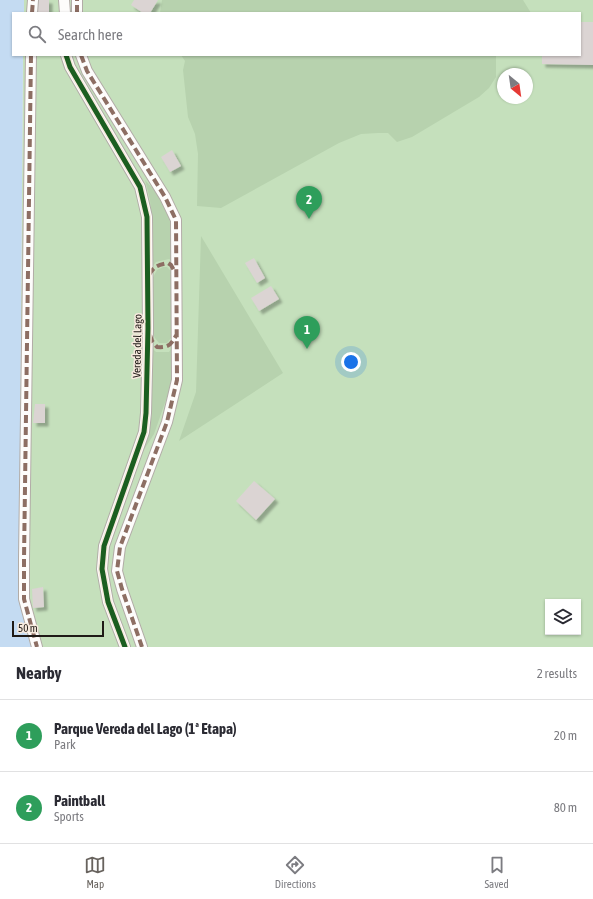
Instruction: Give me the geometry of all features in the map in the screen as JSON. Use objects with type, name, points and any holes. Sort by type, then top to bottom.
[{"type":"street","points":[[32,12],[33,0]]},
{"type":"street","points":[[64,0],[65,12]]},
{"type":"street","points":[[77,0],[77,12]]},
{"type":"street","points":[[31,56],[24,599],[37,647]]},
{"type":"street","name":"Vereda del Lago","points":[[66,56],[70,67],[140,187],[147,217],[148,328],[146,413],[144,432],[104,546],[102,569],[108,602],[124,647]]},
{"type":"street","points":[[81,56],[87,71],[164,197],[176,220],[177,380],[166,422],[120,548],[117,570],[122,590],[142,647]]},
{"type":"green space","points":[[24,0],[593,0],[593,647],[31,647],[19,600],[23,56],[581,56],[581,12],[24,12]]},
{"type":"green space","points":[[162,0],[523,0],[530,12],[160,12]]},
{"type":"green space","points":[[182,56],[496,56],[496,77],[489,88],[479,97],[412,137],[397,142],[388,133],[361,134],[339,143],[221,208],[197,206],[198,154],[195,134],[188,117],[183,70],[185,61]]},
{"type":"green space","points":[[145,180],[155,191],[166,210],[171,224],[174,262],[169,259],[156,262],[151,268],[152,222],[150,200]]},
{"type":"green space","points":[[201,236],[283,373],[179,441],[196,392]]},
{"type":"green space","points":[[167,267],[171,271],[173,332],[167,343],[159,343],[151,329],[151,281],[157,270]]},
{"type":"green space","points":[[173,346],[174,377],[154,434],[138,459],[152,415],[152,348],[156,352],[169,352]]},
{"type":"water","points":[[0,0],[24,0],[24,12],[12,12],[12,56],[23,56],[19,600],[31,647],[0,647]]},
{"type":"building","points":[[33,0],[49,0],[49,12],[33,12]]},
{"type":"building","points":[[134,0],[158,0],[151,12],[142,12],[131,5]]},
{"type":"building","points":[[581,22],[593,22],[593,65],[542,64],[542,56],[581,56]]},
{"type":"building","points":[[172,150],[181,166],[170,172],[161,157]]},
{"type":"building","points":[[254,258],[265,278],[257,283],[245,263]]},
{"type":"building","points":[[271,286],[279,299],[259,311],[251,298]]},
{"type":"building","points":[[35,404],[45,404],[45,423],[33,423]]},
{"type":"building","points":[[254,481],[275,499],[256,520],[236,501]]},
{"type":"building","points":[[43,587],[44,607],[33,608],[32,589]]},
{"type":"marked path","points":[[32,12],[33,0]]},
{"type":"marked path","points":[[77,0],[77,12]]},
{"type":"marked path","points":[[31,56],[24,599],[37,647]]},
{"type":"marked path","points":[[81,56],[87,71],[165,197],[176,220],[177,380],[167,422],[120,547],[117,571],[142,647]]},
{"type":"marked path","points":[[149,275],[157,266],[168,263],[175,272]]},
{"type":"marked path","points":[[150,335],[152,341],[157,347],[165,347],[170,345],[177,334]]},
{"type":"cycle path","points":[[66,56],[70,67],[140,187],[147,217],[148,328],[146,413],[144,432],[104,546],[102,569],[108,602],[125,647]]},
{"type":"place","name":"Paintball","points":[[309,219]]},
{"type":"place","name":"Parque Vereda del Lago (1ª Etapa)","points":[[307,349]]}]
